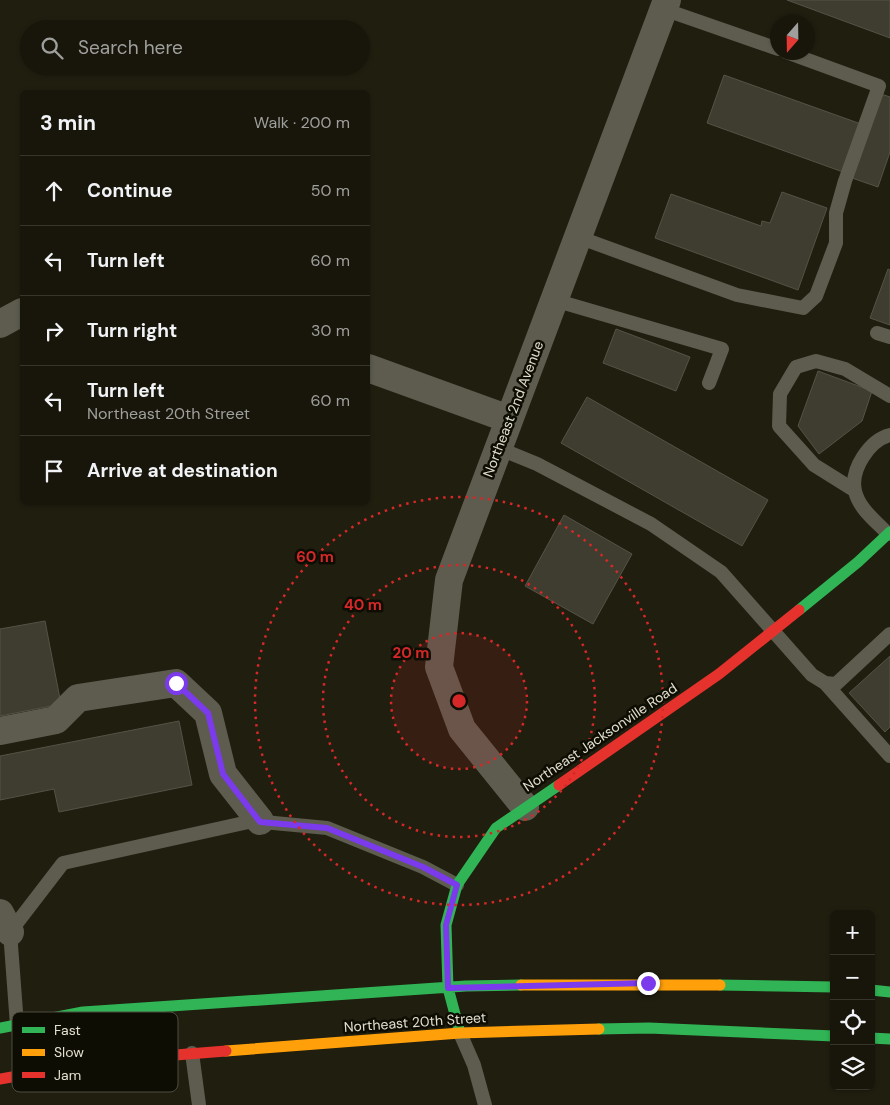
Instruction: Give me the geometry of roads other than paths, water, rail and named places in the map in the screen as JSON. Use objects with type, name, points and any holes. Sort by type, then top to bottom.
[{"type":"main road","name":"Northeast Jacksonville Road","points":[[460,1033],[448,988],[446,925],[457,885],[496,828],[719,674],[858,562],[889,533]]},
{"type":"main road","points":[[83,1012],[448,988],[648,983],[830,987]]},
{"type":"main road","points":[[875,990],[890,992]]},
{"type":"main road","name":"Northeast 20th Street","points":[[178,1054],[460,1033],[649,1028],[830,1036]]},
{"type":"main road","points":[[875,1038],[890,1039]]},
{"type":"street","name":"Northeast 2nd Avenue","points":[[524,807],[462,729],[439,668],[449,580],[665,4]]},
{"type":"street","points":[[0,324],[20,313]]},
{"type":"street","points":[[370,369],[509,419]]},
{"type":"street","points":[[0,732],[56,720],[78,698],[176,683],[208,713],[223,774],[260,822]]},
{"type":"lane","points":[[665,4],[770,46]]},
{"type":"lane","points":[[578,237],[737,295],[803,308],[816,296],[836,243],[836,213],[845,181],[880,86],[808,60]]},
{"type":"lane","points":[[554,300],[722,350],[709,382]]},
{"type":"lane","points":[[889,533],[864,509],[854,490],[814,465],[779,426],[780,394],[796,367],[816,361],[845,369],[890,396]]},
{"type":"lane","points":[[854,490],[856,474],[865,453],[882,437],[890,435]]},
{"type":"lane","points":[[498,448],[537,464],[650,524],[721,572],[812,675],[825,683],[890,756]]},
{"type":"lane","points":[[825,683],[836,684],[890,634]]},
{"type":"lane","points":[[16,1012],[5,923],[63,863],[253,821],[327,828],[423,867],[457,885]]},
{"type":"lane","points":[[460,1033],[474,1065],[485,1105]]},
{"type":"lane","points":[[192,1053],[199,1105]]}]
